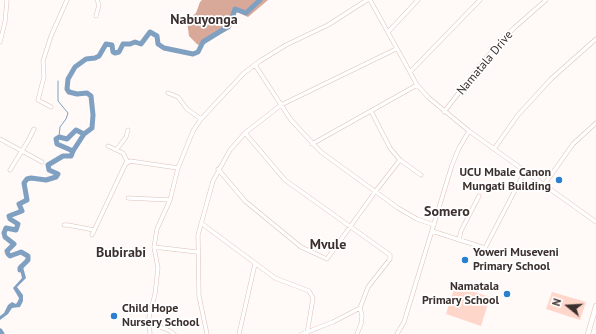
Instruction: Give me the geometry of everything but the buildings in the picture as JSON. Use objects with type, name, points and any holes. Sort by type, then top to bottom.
[{"type":"main road","points":[[588,334],[596,306]]},
{"type":"street","points":[[0,42],[5,22],[6,0]]},
{"type":"street","points":[[51,107],[38,100],[44,77],[43,61],[51,36],[67,0]]},
{"type":"street","points":[[96,16],[99,5],[97,0]]},
{"type":"street","points":[[150,334],[148,322],[155,294],[157,276],[154,247],[157,228],[170,200],[178,168],[193,131],[201,119],[239,78],[269,54],[328,24],[366,0]]},
{"type":"street","points":[[370,0],[396,49],[418,85],[444,112],[596,222]]},
{"type":"street","points":[[388,32],[418,0]]},
{"type":"street","points":[[410,72],[480,0]]},
{"type":"street","name":"Namatala Drive","points":[[444,112],[484,59],[514,28],[546,0]]},
{"type":"street","points":[[494,149],[518,115],[551,79],[596,39]]},
{"type":"street","points":[[207,334],[199,296],[197,252],[198,235],[209,194],[218,170],[230,150],[245,133],[281,105],[396,49]]},
{"type":"street","points":[[255,65],[281,105],[312,144],[375,192],[417,219],[434,225]]},
{"type":"street","points":[[312,144],[418,85]]},
{"type":"street","points":[[168,93],[178,97],[187,109],[201,119]]},
{"type":"street","points":[[371,111],[390,148],[400,160],[421,175]]},
{"type":"street","points":[[544,185],[573,144],[596,123]]},
{"type":"street","points":[[10,170],[34,129]]},
{"type":"street","points":[[117,149],[126,137],[128,130]]},
{"type":"street","points":[[397,334],[404,322],[452,165],[459,148],[469,131]]},
{"type":"street","points":[[245,133],[285,180],[391,257],[368,287],[360,308],[362,316],[357,334]]},
{"type":"street","points":[[0,139],[42,162]]},
{"type":"street","points":[[92,234],[125,165],[126,158],[117,149],[108,146]]},
{"type":"street","points":[[218,170],[246,201],[301,247],[324,259],[327,259],[400,160]]},
{"type":"street","points":[[125,165],[130,161],[178,168]]},
{"type":"street","points":[[432,231],[483,248],[486,247],[525,171]]},
{"type":"street","points":[[459,240],[479,196]]},
{"type":"street","points":[[128,198],[170,200]]},
{"type":"street","points":[[201,223],[275,278],[310,291],[313,298],[307,333]]},
{"type":"street","points":[[64,226],[68,225],[94,230]]},
{"type":"street","points":[[154,247],[197,252]]},
{"type":"street","points":[[240,334],[255,264]]},
{"type":"street","points":[[302,334],[333,322],[360,308]]},
{"type":"street","points":[[148,322],[174,334]]},
{"type":"shaded area","points":[[202,0],[268,0],[248,17],[237,12],[230,29],[198,45],[189,36],[187,21],[196,13]]},
{"type":"shaded area","points":[[455,286],[490,297],[481,326],[446,314]]},
{"type":"shaded area","points":[[552,292],[586,302],[580,320],[546,309]]},
{"type":"water","points":[[19,265],[25,265],[23,267],[26,278],[17,287],[23,295],[23,301],[20,307],[12,308],[8,314],[0,320],[0,316],[4,313],[8,305],[12,302],[16,304],[18,301],[19,298],[13,288],[22,278]]},
{"type":"waterway","points":[[20,270],[20,268],[28,260],[28,256],[21,252],[10,256],[7,251],[14,244],[5,237],[4,233],[6,228],[16,230],[18,224],[10,219],[9,216],[22,211],[19,204],[27,200],[24,183],[27,179],[31,178],[46,180],[56,177],[58,174],[49,170],[48,165],[63,156],[71,156],[73,151],[57,144],[56,139],[59,137],[67,139],[76,130],[84,134],[92,128],[93,115],[91,96],[87,93],[77,94],[69,92],[67,89],[68,79],[75,67],[86,59],[99,56],[106,44],[112,45],[113,52],[119,52],[123,44],[135,42],[141,44],[150,32],[157,36],[158,44],[164,48],[193,54],[198,52],[203,42],[229,26],[235,9],[246,13],[260,0]]},
{"type":"waterway","points":[[58,81],[58,101],[68,113],[66,119],[60,127],[59,137]]},
{"type":"waterway","points":[[73,151],[84,134]]},
{"type":"place","name":"UCU Mbale Canon Mungati Building","points":[[559,180]]},
{"type":"place","name":"Yoweri Museveni Primary School","points":[[465,260]]},
{"type":"place","name":"Namatala Primary School","points":[[507,294]]},
{"type":"place","name":"Child Hope Nursery School","points":[[114,316]]},
{"type":"district","name":"Nabuyonga","points":[[204,20]]},
{"type":"district","name":"Somero","points":[[447,212]]},
{"type":"district","name":"Mvule","points":[[328,245]]},
{"type":"district","name":"Bubirabi","points":[[121,253]]}]
